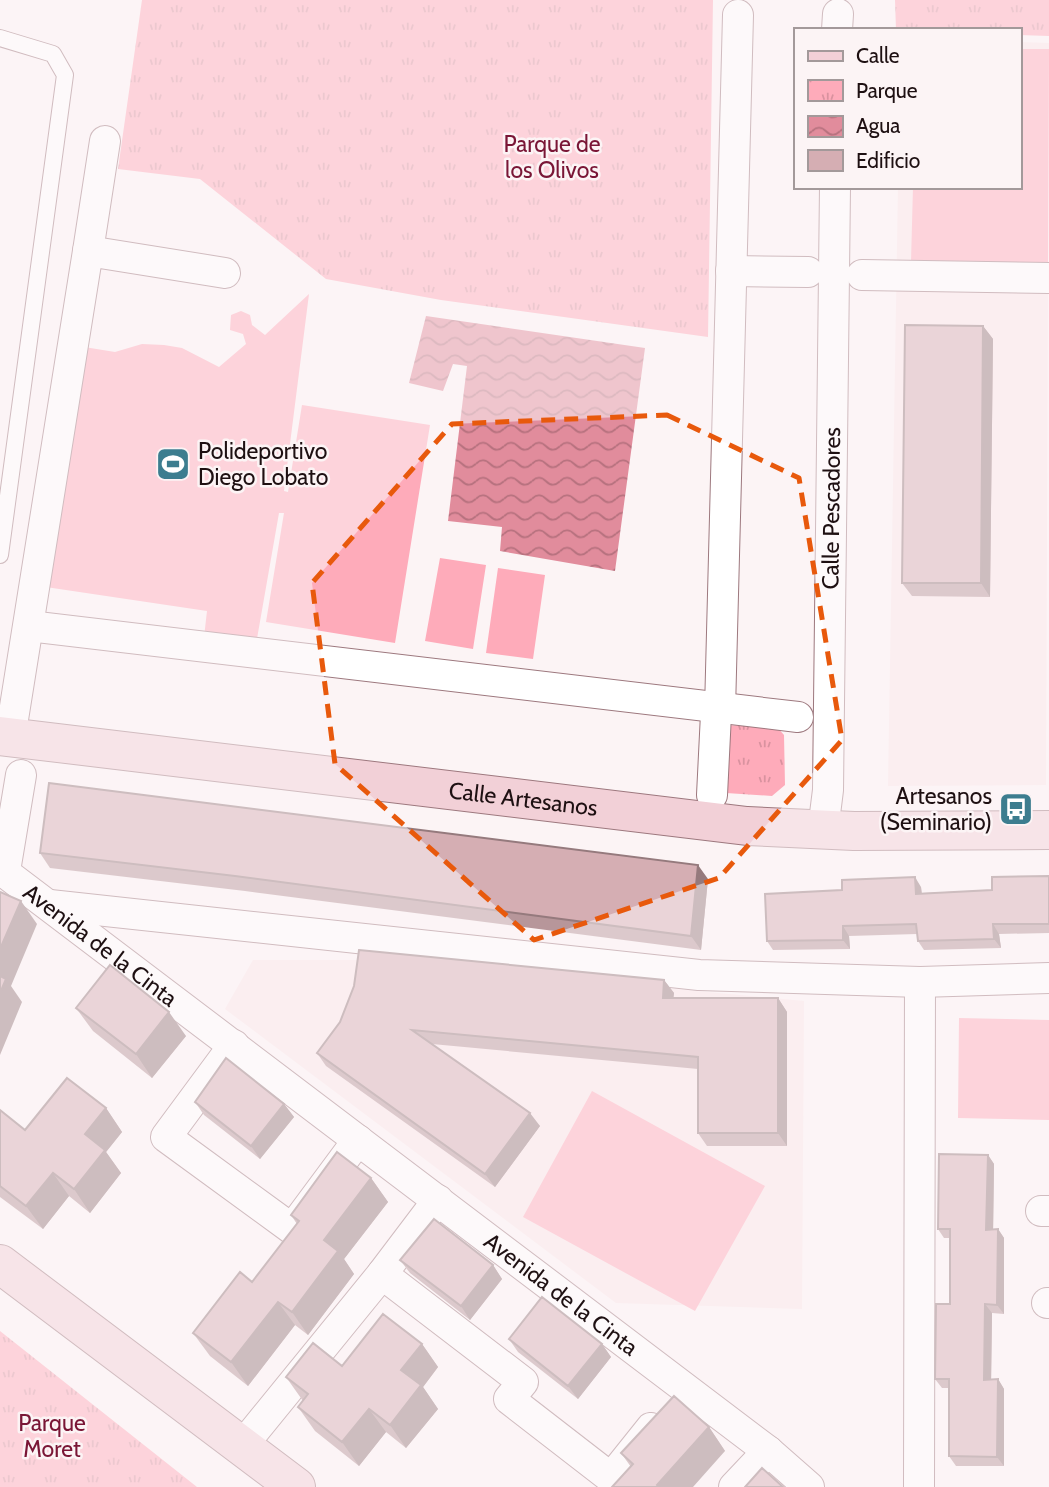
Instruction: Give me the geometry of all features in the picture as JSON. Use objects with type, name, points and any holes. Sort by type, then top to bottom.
[{"type":"street","points":[[712,795],[716,714],[719,710],[738,15]]},
{"type":"street","points":[[5,737],[29,626],[105,141]]},
{"type":"street","name":"Calle Pescadores","points":[[823,830],[828,790],[835,189]]},
{"type":"street","points":[[88,251],[225,273]]},
{"type":"street","points":[[731,271],[808,272]]},
{"type":"street","points":[[862,275],[1049,278]]},
{"type":"street","points":[[29,626],[719,710],[798,717]]},
{"type":"street","name":"Calle Artesanos","points":[[5,737],[747,826],[823,830],[1049,830]]},
{"type":"street","points":[[3,870],[21,775]]},
{"type":"street","name":"Avenida de la Cinta","points":[[3,870],[768,1451],[809,1487]]},
{"type":"street","points":[[50,905],[699,975],[920,982],[1049,978]]},
{"type":"street","points":[[919,1487],[920,982]]},
{"type":"street","points":[[234,1045],[166,1137],[292,1229],[358,1140]]},
{"type":"street","points":[[242,1446],[439,1200]]},
{"type":"street","points":[[0,1264],[296,1487]]},
{"type":"street","points":[[382,1274],[523,1382],[509,1399],[611,1478],[683,1386]]},
{"type":"street","points":[[734,1487],[768,1451]]},
{"type":"lane","points":[[0,38],[53,54],[65,75],[0,555]]},
{"type":"highlighted area","points":[[667,415],[799,478],[842,740],[719,878],[534,940],[335,764],[312,583],[452,424]]},
{"type":"shaded area","points":[[1021,42],[1049,43],[1046,785],[888,786],[898,189],[1021,189]]},
{"type":"shaded area","points":[[253,960],[363,960],[804,1001],[802,1309],[616,1303],[225,1009]]},
{"type":"green space","name":"Parque de los Olivos","points":[[142,0],[713,0],[708,337],[441,300],[326,279],[200,179],[118,169]]},
{"type":"green space","points":[[895,0],[1049,0],[1049,36],[1021,35],[1021,28],[896,28]]},
{"type":"green space","points":[[1021,49],[1049,49],[1048,265],[911,262],[913,189],[1021,189]]},
{"type":"green space","name":"Polideportivo Diego Lobato","points":[[309,294],[284,491],[288,492],[302,405],[430,425],[395,643],[266,622],[284,513],[279,513],[255,650],[203,646],[207,611],[39,586],[78,346],[115,352],[142,344],[164,345],[182,348],[219,367],[246,344],[243,334],[230,330],[231,315],[241,311],[250,315],[252,325],[265,335]]},
{"type":"green space","points":[[440,558],[486,565],[473,649],[425,641]]},
{"type":"green space","points":[[498,568],[545,575],[533,659],[486,653]]},
{"type":"green space","points":[[725,725],[777,727],[784,735],[785,785],[772,796],[726,793]]},
{"type":"green space","points":[[959,1018],[1049,1020],[1049,1120],[958,1118]]},
{"type":"green space","points":[[592,1091],[765,1186],[695,1311],[523,1217]]},
{"type":"green space","name":"Parque Moret","points":[[0,1331],[197,1487],[0,1487]]},
{"type":"water","points":[[426,316],[645,348],[615,571],[500,551],[502,527],[448,521],[467,366],[453,364],[443,391],[409,383]]},
{"type":"building","points":[[905,325],[983,326],[981,583],[902,583]]},
{"type":"building","points":[[49,783],[698,865],[691,936],[40,853]]},
{"type":"building","points":[[1049,876],[1049,924],[993,924],[994,939],[918,941],[916,924],[843,926],[843,940],[767,941],[765,894],[842,890],[842,880],[915,877],[916,894],[992,890],[992,877]]},
{"type":"building","points":[[0,892],[21,901],[0,949]]},
{"type":"building","points":[[359,950],[664,980],[663,998],[778,998],[778,1133],[698,1133],[698,1057],[412,1030],[530,1113],[485,1174],[317,1053],[340,1022],[354,986]]},
{"type":"building","points":[[110,965],[169,1012],[136,1054],[76,1008]]},
{"type":"building","points":[[0,976],[6,979],[0,993]]},
{"type":"building","points":[[226,1058],[284,1104],[251,1146],[195,1102]]},
{"type":"building","points":[[67,1078],[106,1108],[85,1134],[105,1150],[74,1189],[53,1173],[26,1206],[0,1186],[0,1110],[25,1130]]},
{"type":"building","points":[[337,1152],[371,1178],[324,1240],[338,1251],[292,1312],[278,1302],[231,1362],[193,1333],[240,1272],[252,1282],[299,1221],[291,1215]]},
{"type":"building","points":[[939,1154],[988,1155],[986,1230],[998,1229],[997,1305],[985,1304],[984,1380],[998,1379],[997,1457],[949,1456],[949,1379],[935,1379],[936,1304],[950,1304],[950,1229],[938,1229]]},
{"type":"building","points":[[434,1219],[493,1265],[461,1306],[400,1260]]},
{"type":"building","points":[[542,1297],[602,1344],[568,1386],[509,1339]]},
{"type":"building","points":[[383,1314],[422,1344],[401,1370],[421,1385],[390,1425],[369,1409],[342,1442],[298,1407],[308,1394],[286,1377],[313,1343],[342,1366]]},
{"type":"building","points":[[674,1396],[709,1427],[657,1485],[659,1487],[612,1487],[633,1464],[621,1453]]},
{"type":"building","points":[[762,1468],[783,1487],[745,1487]]},
{"type":"place","name":"Polideportivo Diego Lobato","points":[[173,464]]},
{"type":"place","name":"Artesanos (Seminario)","points":[[1016,809]]}]
